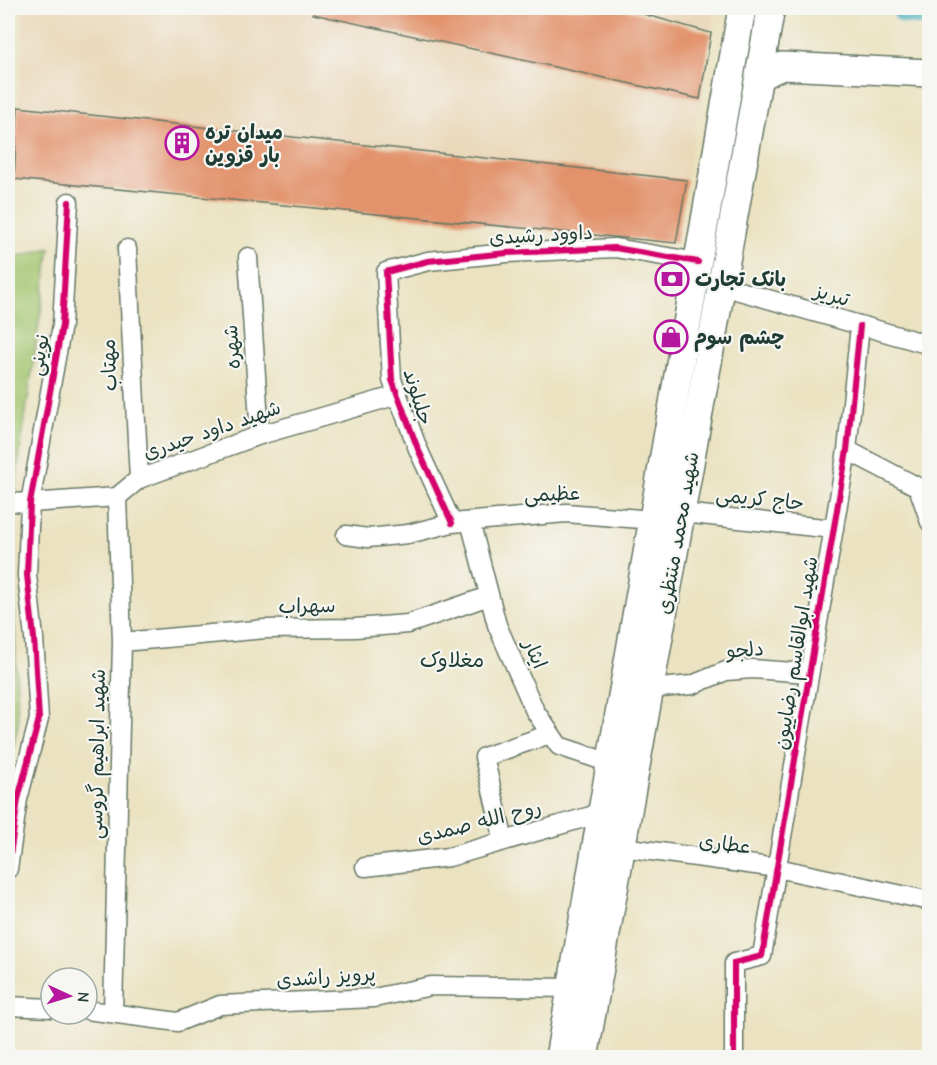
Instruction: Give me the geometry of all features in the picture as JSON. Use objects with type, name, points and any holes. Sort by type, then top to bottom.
[{"type":"main road","name":"شهید محمد منتظری","points":[[584,1058],[722,286],[771,58],[771,8]]},
{"type":"main road","points":[[783,8],[771,58],[930,73]]},
{"type":"main road","name":"شهید محمد منتظری","points":[[559,1058],[740,19]]},
{"type":"street","name":"نوینی","points":[[8,869],[18,799],[39,719],[27,576],[30,503],[62,325],[69,202]]},
{"type":"street","name":"داوود رشیدی","points":[[386,273],[428,261],[507,253],[615,248],[698,262]]},
{"type":"street","name":"مهتاب","points":[[127,249],[138,479]]},
{"type":"street","name":"شهره","points":[[248,257],[260,435]]},
{"type":"street","name":"جلیلوند","points":[[386,273],[392,380],[421,458],[461,522]]},
{"type":"street","name":"تبریز","points":[[722,286],[930,345]]},
{"type":"street","name":"شهید ابوالقاسم رضاییون","points":[[734,1058],[734,963],[762,956],[847,450],[860,326]]},
{"type":"street","name":"شهید داود حیدری","points":[[117,497],[138,479],[260,435],[398,394]]},
{"type":"street","points":[[847,450],[918,487],[930,522]]},
{"type":"street","points":[[8,502],[30,503],[117,497]]},
{"type":"street","name":"شهید ابراهیم گروسی","points":[[113,1012],[122,642],[117,497]]},
{"type":"street","name":"عظیمی","points":[[346,535],[368,538],[408,534],[461,522],[566,513],[653,520]]},
{"type":"street","name":"حاج کریمی","points":[[682,513],[834,529]]},
{"type":"street","name":"ایثار","points":[[461,522],[489,596],[497,625],[535,711],[559,746],[610,763]]},
{"type":"street","name":"سهراب","points":[[122,642],[265,629],[355,628],[408,624],[489,596]]},
{"type":"street","name":"دلجو","points":[[650,689],[692,685],[726,671],[752,669],[809,674]]},
{"type":"street","points":[[504,841],[484,757],[550,734]]},
{"type":"street","name":"روح الله صمدی","points":[[365,867],[449,857],[601,813]]},
{"type":"street","name":"عطاری","points":[[622,847],[777,868],[930,901]]},
{"type":"street","name":"پرویز راشدی","points":[[99,1011],[178,1022],[220,1005],[374,998],[431,986],[571,988]]},
{"type":"street","points":[[8,1006],[39,1007]]},
{"type":"shaded area","name":"میدان تره بار قزوین","points":[[24,8],[715,8],[676,243],[14,179]]},
{"type":"green space","points":[[50,248],[14,493],[8,493],[8,259]]},
{"type":"green space","points":[[8,522],[11,522],[18,726],[8,771]]},
{"type":"building","points":[[314,8],[622,8],[711,33],[700,99],[313,14]]},
{"type":"building","name":"میدان تره بار قزوین","points":[[18,107],[687,180],[676,243],[14,179]]},
{"type":"waterway","points":[[907,8],[930,11]]},
{"type":"cycle path","points":[[8,869],[18,799],[39,719],[27,575],[30,503],[62,325],[69,202]]},
{"type":"cycle path","points":[[452,523],[418,449],[392,380],[386,272],[428,261],[507,253],[615,248],[698,262]]},
{"type":"cycle path","points":[[734,1058],[734,963],[762,956],[847,450],[860,326]]},
{"type":"place","name":"میدان تره بار قزوین","points":[[182,143]]},
{"type":"place","name":"بانک تجارت","points":[[672,279]]},
{"type":"place","name":"چشم سوم","points":[[671,337]]},
{"type":"district","name":"مغلاوک","points":[[452,660]]}]
